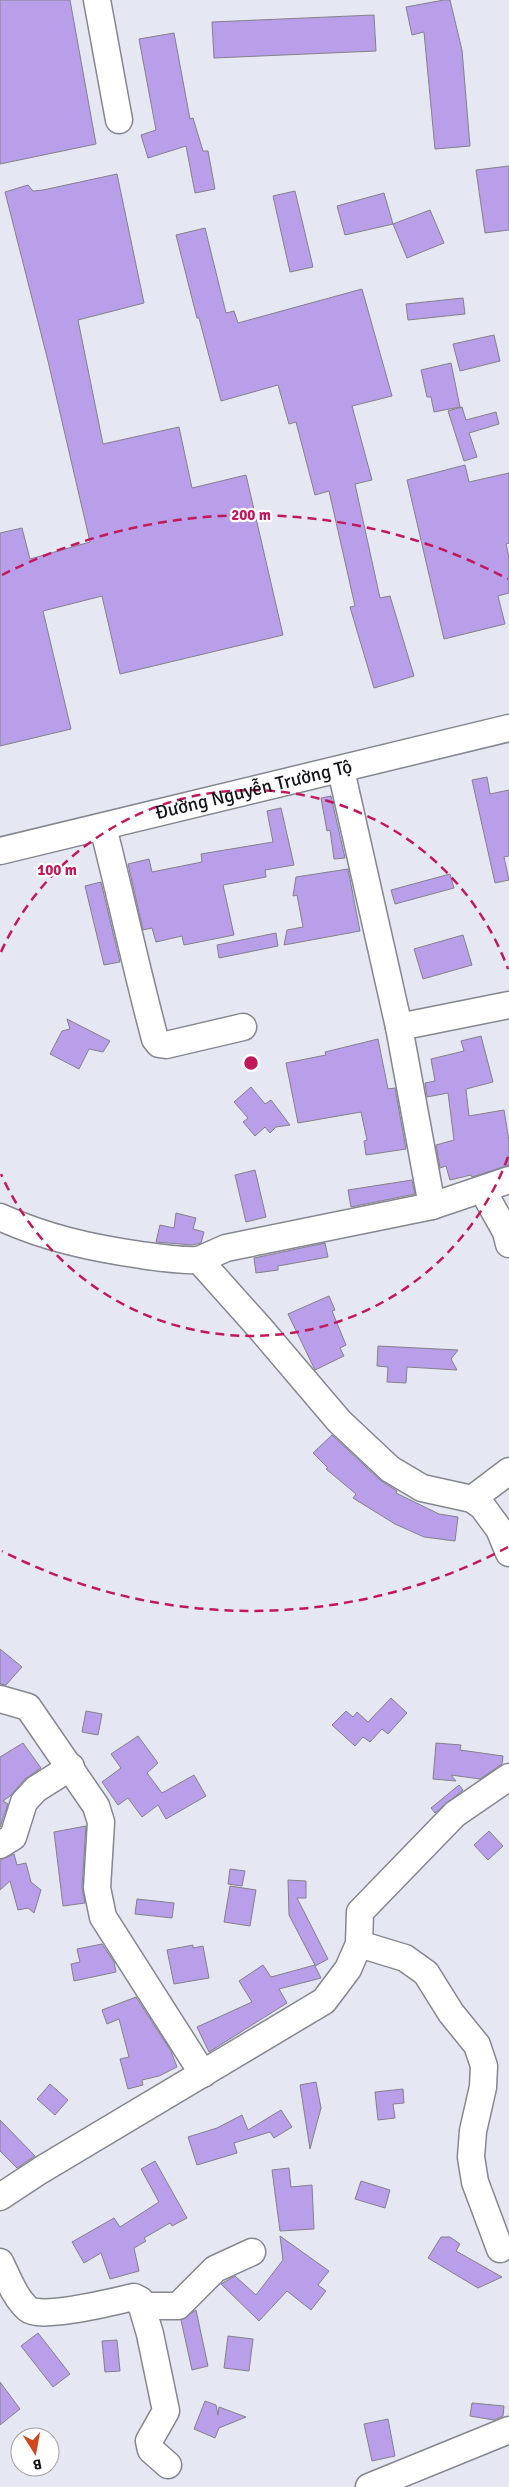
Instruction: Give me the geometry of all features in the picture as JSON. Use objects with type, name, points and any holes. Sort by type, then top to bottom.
[{"type":"street","points":[[96,0],[119,120]]},
{"type":"street","name":"Đường Nguyễn Trường Tộ","points":[[0,851],[509,728]]},
{"type":"street","points":[[341,770],[399,1027],[432,1206]]},
{"type":"street","points":[[103,827],[155,1039],[159,1044],[166,1045],[243,1027]]},
{"type":"street","points":[[399,1027],[509,1005]]},
{"type":"street","points":[[0,1217],[29,1230],[92,1248],[184,1260],[199,1260],[226,1248],[432,1206],[483,1191],[509,1180]]},
{"type":"street","points":[[483,1191],[506,1232],[509,1244]]},
{"type":"street","points":[[199,1260],[339,1421],[390,1469],[422,1488],[472,1499],[482,1506],[499,1529],[509,1554]]},
{"type":"street","points":[[472,1499],[509,1471]]},
{"type":"street","points":[[0,1699],[28,1707],[96,1806],[101,1822],[97,1888],[103,1916],[203,2074]]},
{"type":"street","points":[[0,1845],[13,1837],[24,1802],[36,1788],[71,1767]]},
{"type":"street","points":[[0,2197],[41,2170],[324,2001],[348,1969],[359,1944],[360,1912],[456,1814],[509,1777]]},
{"type":"street","points":[[359,1944],[405,1958],[426,1973],[451,2013],[477,2045],[484,2066],[483,2087],[473,2131],[471,2157],[474,2182],[500,2249]]},
{"type":"street","points":[[142,2306],[178,2306],[214,2269],[252,2252]]},
{"type":"street","points":[[3,2280],[29,2310],[39,2313],[64,2311],[134,2297],[140,2300],[166,2411],[150,2441],[151,2450],[168,2465]]},
{"type":"street","points":[[369,2487],[509,2430]]},
{"type":"building","points":[[0,0],[70,0],[96,144],[0,164]]},
{"type":"building","points":[[450,0],[462,50],[470,146],[435,149],[424,32],[412,35],[406,7]]},
{"type":"building","points":[[374,15],[376,51],[214,58],[212,22]]},
{"type":"building","points":[[174,33],[190,119],[193,118],[203,151],[208,151],[215,189],[195,193],[186,146],[148,158],[141,135],[156,130],[139,39]]},
{"type":"building","points":[[509,166],[509,230],[485,233],[476,170]]},
{"type":"building","points":[[117,174],[144,303],[78,320],[103,444],[179,427],[192,488],[246,475],[283,635],[120,674],[102,596],[43,611],[71,729],[0,746],[0,533],[22,528],[30,559],[90,542],[48,361],[5,192],[28,185],[33,191],[43,190]]},
{"type":"building","points":[[295,191],[313,267],[290,272],[273,196]]},
{"type":"building","points":[[384,193],[393,224],[345,235],[337,206]]},
{"type":"building","points":[[430,210],[444,243],[407,258],[393,224]]},
{"type":"building","points":[[205,228],[226,313],[234,311],[238,323],[362,289],[392,396],[352,406],[372,480],[355,484],[380,598],[390,596],[414,676],[374,688],[350,607],[355,606],[329,491],[315,495],[296,422],[289,424],[278,385],[221,401],[176,235]]},
{"type":"building","points":[[463,298],[465,314],[408,320],[406,304]]},
{"type":"building","points":[[494,335],[500,361],[460,371],[453,344]]},
{"type":"building","points":[[451,363],[460,407],[434,412],[431,397],[427,397],[421,370]]},
{"type":"building","points":[[462,407],[466,420],[496,412],[499,424],[469,433],[477,457],[464,461],[448,411]]},
{"type":"building","points":[[465,465],[469,482],[509,473],[509,543],[506,544],[509,557],[509,593],[498,596],[505,624],[444,639],[407,480]]},
{"type":"building","points":[[487,777],[490,794],[509,790],[509,856],[504,857],[509,880],[495,883],[472,780]]},
{"type":"building","points":[[331,796],[345,858],[334,859],[330,830],[327,831],[321,798]]},
{"type":"building","points":[[281,808],[294,865],[265,870],[266,877],[223,885],[234,935],[184,945],[182,936],[156,942],[152,928],[143,930],[128,864],[149,859],[152,872],[202,862],[201,854],[273,842],[267,811]]},
{"type":"building","points":[[348,869],[360,931],[284,945],[287,930],[303,927],[297,895],[293,896],[296,877]]},
{"type":"building","points":[[450,874],[454,888],[395,904],[391,890]]},
{"type":"building","points":[[101,882],[120,962],[104,965],[85,886]]},
{"type":"building","points":[[276,933],[278,946],[219,958],[217,945]]},
{"type":"building","points":[[463,935],[472,965],[423,979],[414,949]]},
{"type":"building","points":[[67,1019],[110,1041],[103,1052],[89,1049],[79,1069],[50,1054],[62,1031],[70,1029]]},
{"type":"building","points":[[481,1036],[493,1082],[466,1089],[469,1116],[504,1110],[509,1141],[509,1165],[472,1177],[471,1175],[450,1180],[446,1166],[440,1168],[436,1145],[454,1140],[448,1093],[427,1097],[425,1083],[435,1081],[431,1059],[464,1051],[461,1041]]},
{"type":"building","points":[[378,1039],[388,1089],[395,1088],[406,1149],[366,1155],[364,1141],[367,1140],[361,1112],[298,1123],[286,1063],[326,1055],[325,1052]]},
{"type":"building","points":[[251,1087],[265,1104],[271,1100],[290,1125],[276,1127],[270,1133],[265,1127],[255,1136],[243,1122],[248,1118],[234,1102]]},
{"type":"building","points":[[255,1170],[266,1217],[246,1222],[235,1175]]},
{"type":"building","points":[[412,1180],[415,1194],[351,1207],[348,1190]]},
{"type":"building","points":[[176,1213],[196,1218],[193,1229],[204,1232],[201,1243],[192,1245],[156,1242],[160,1225],[174,1228]]},
{"type":"building","points":[[325,1243],[328,1257],[278,1266],[278,1270],[256,1273],[254,1258]]},
{"type":"building","points":[[329,1296],[335,1310],[332,1311],[346,1345],[340,1348],[344,1356],[315,1370],[288,1314]]},
{"type":"building","points":[[378,1346],[458,1350],[451,1359],[457,1370],[407,1367],[406,1383],[387,1382],[388,1367],[377,1366]]},
{"type":"building","points":[[332,1435],[380,1480],[397,1491],[396,1493],[439,1514],[458,1517],[455,1541],[424,1537],[395,1524],[353,1498],[356,1494],[326,1469],[328,1468],[313,1453]]},
{"type":"building","points":[[0,1649],[22,1667],[6,1685],[0,1684]]},
{"type":"building","points":[[391,1698],[407,1713],[388,1734],[382,1729],[370,1742],[363,1737],[355,1746],[332,1725],[346,1711],[353,1717],[357,1712],[368,1722]]},
{"type":"building","points":[[86,1711],[102,1714],[98,1735],[82,1732]]},
{"type":"building","points":[[138,1736],[158,1763],[147,1773],[162,1793],[194,1775],[206,1796],[166,1819],[158,1805],[142,1817],[128,1798],[118,1805],[102,1782],[121,1768],[111,1754]]},
{"type":"building","points":[[23,1743],[41,1768],[25,1779],[3,1801],[8,1804],[0,1827],[0,1757]]},
{"type":"building","points":[[436,1743],[461,1745],[460,1750],[503,1756],[502,1764],[480,1779],[451,1775],[456,1781],[433,1779]]},
{"type":"building","points":[[459,1785],[463,1790],[435,1813],[431,1808]]},
{"type":"building","points":[[86,1826],[82,1887],[85,1903],[63,1906],[54,1832]]},
{"type":"building","points":[[489,1831],[503,1846],[488,1860],[474,1845]]},
{"type":"building","points":[[14,1854],[17,1865],[26,1863],[31,1882],[41,1890],[34,1913],[28,1908],[18,1910],[10,1881],[0,1890],[0,1860]]},
{"type":"building","points":[[230,1869],[245,1871],[242,1886],[228,1884]]},
{"type":"building","points":[[288,1880],[306,1881],[306,1898],[297,1898],[328,1959],[315,1966],[321,1978],[279,1989],[287,2003],[209,2052],[197,2027],[252,2002],[239,1981],[263,1965],[271,1977],[315,1965],[289,1915]]},
{"type":"building","points":[[230,1886],[256,1890],[250,1926],[224,1922]]},
{"type":"building","points":[[137,1899],[174,1903],[172,1918],[135,1914]]},
{"type":"building","points":[[102,1944],[114,1962],[116,1972],[74,1981],[71,1964],[80,1962],[77,1949]]},
{"type":"building","points":[[193,1945],[193,1948],[203,1946],[209,1978],[174,1984],[167,1950]]},
{"type":"building","points":[[136,1997],[171,2051],[177,2067],[159,2076],[142,2080],[143,2085],[128,2089],[120,2059],[129,2057],[119,2019],[107,2024],[102,2010]]},
{"type":"building","points":[[316,2082],[321,2108],[310,2149],[300,2085]]},
{"type":"building","points":[[50,2084],[68,2100],[55,2115],[37,2099]]},
{"type":"building","points":[[403,2089],[404,2103],[393,2104],[395,2118],[378,2120],[375,2092]]},
{"type":"building","points":[[281,2110],[292,2127],[274,2138],[270,2132],[234,2143],[237,2153],[197,2165],[188,2137],[217,2128],[242,2115],[248,2130]]},
{"type":"building","points":[[0,2120],[35,2156],[17,2168],[0,2151]]},
{"type":"building","points":[[155,2161],[187,2218],[172,2226],[170,2223],[144,2238],[146,2241],[134,2248],[139,2271],[110,2279],[101,2253],[84,2263],[72,2242],[114,2218],[120,2227],[159,2202],[141,2169]]},
{"type":"building","points":[[289,2168],[291,2187],[312,2185],[314,2229],[280,2231],[272,2170]]},
{"type":"building","points":[[361,2181],[390,2190],[385,2208],[355,2199]]},
{"type":"building","points":[[280,2236],[329,2271],[318,2285],[326,2291],[311,2310],[287,2291],[259,2321],[221,2284],[235,2276],[256,2295],[283,2260]]},
{"type":"building","points":[[441,2237],[450,2237],[460,2244],[456,2251],[502,2277],[478,2288],[428,2258]]},
{"type":"building","points":[[196,2310],[208,2366],[192,2370],[181,2320]]},
{"type":"building","points":[[38,2333],[70,2374],[53,2387],[21,2346]]},
{"type":"building","points":[[228,2336],[253,2339],[249,2371],[224,2368]]},
{"type":"building","points":[[117,2340],[120,2371],[105,2372],[102,2341]]},
{"type":"building","points":[[0,2382],[20,2409],[0,2425]]},
{"type":"building","points":[[205,2401],[216,2405],[218,2415],[219,2407],[246,2417],[219,2428],[215,2438],[194,2429]]},
{"type":"building","points":[[472,2403],[504,2406],[503,2416],[494,2420],[470,2416]]},
{"type":"building","points":[[388,2419],[395,2456],[372,2461],[364,2424]]}]
